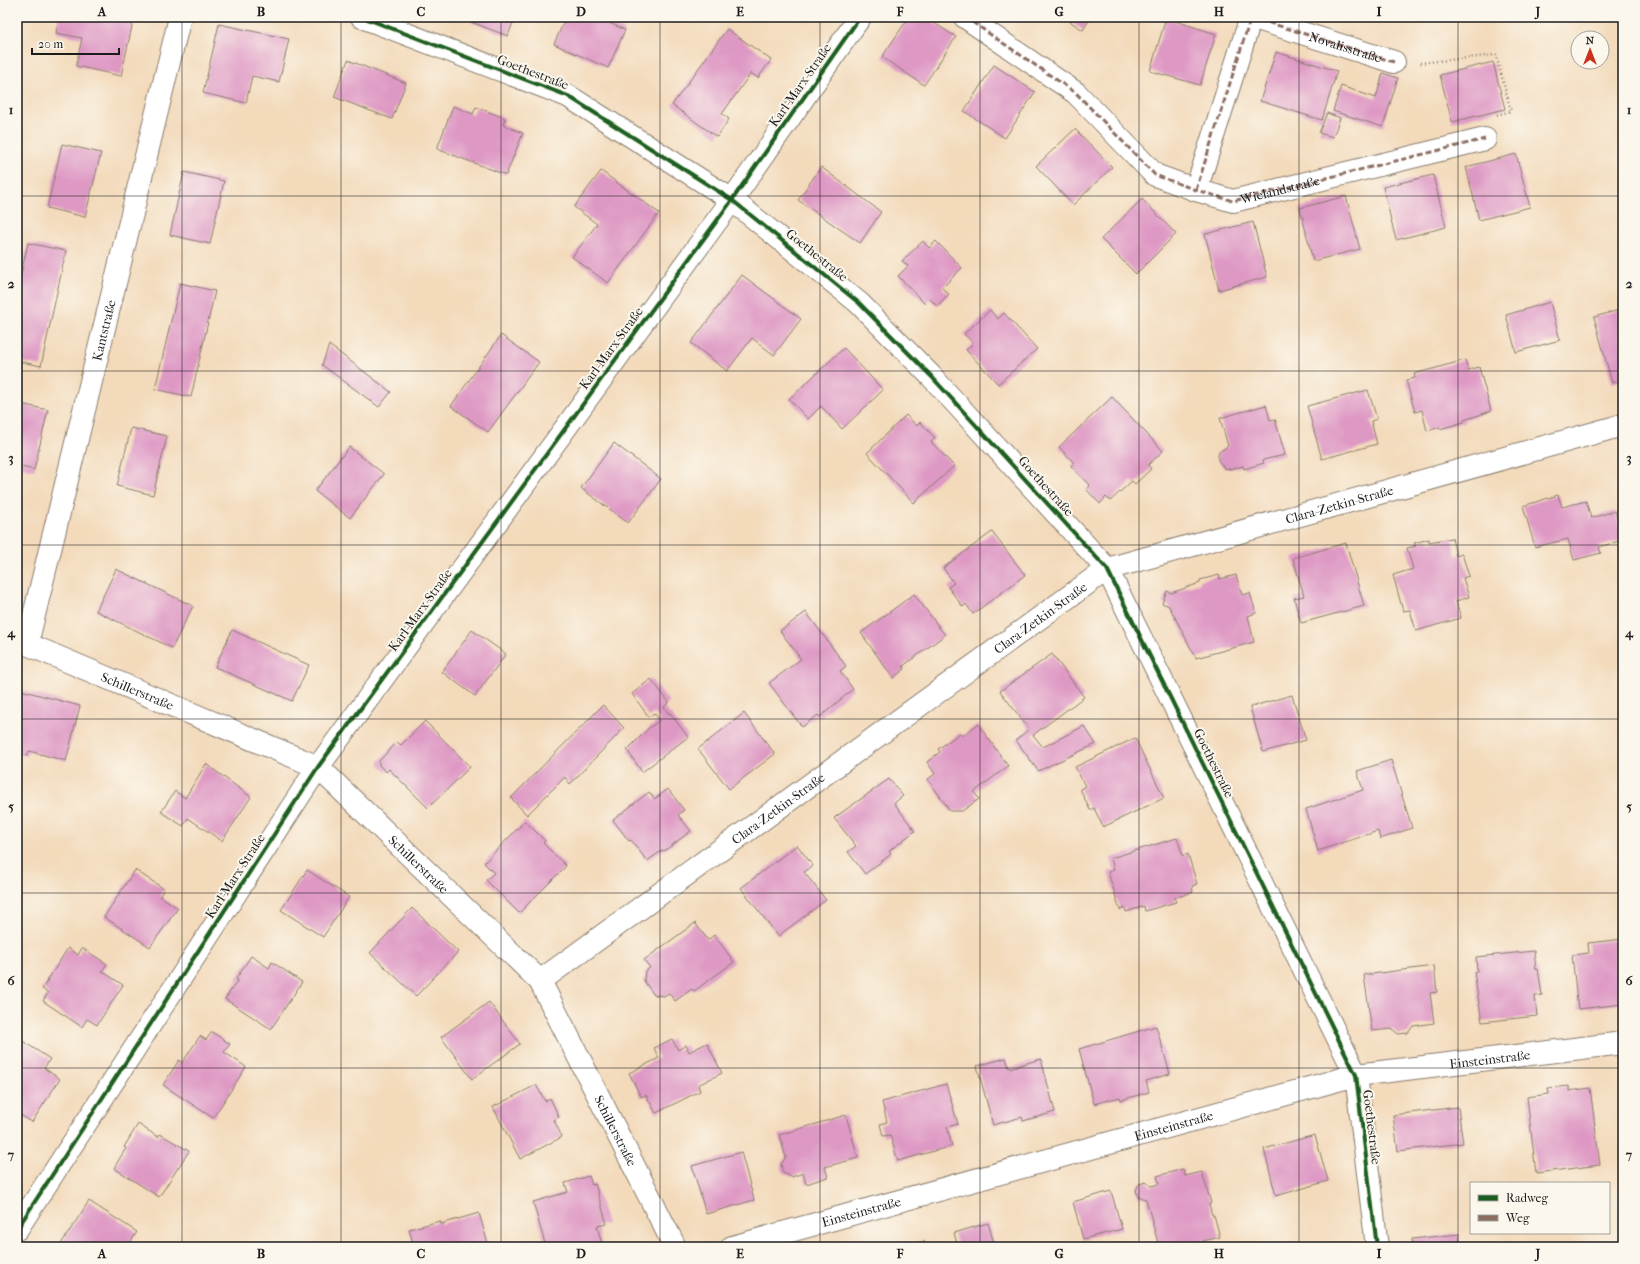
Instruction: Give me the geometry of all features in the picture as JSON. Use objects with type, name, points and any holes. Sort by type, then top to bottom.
[{"type":"street","name":"Kantstraße","points":[[22,643],[180,17]]},
{"type":"street","name":"Goethestraße","points":[[362,17],[568,96],[732,200],[859,302],[931,376],[1107,569],[1356,1075],[1377,1247]]},
{"type":"street","name":"Wielandstraße","points":[[965,17],[1076,93],[1155,174],[1196,190],[1234,201],[1485,139]]},
{"type":"street","points":[[1196,190],[1251,17]]},
{"type":"street","name":"Novalisstraße","points":[[1251,17],[1394,62]]},
{"type":"street","name":"Karl-Marx-Straße","points":[[17,1229],[318,767],[732,200],[851,20]]},
{"type":"street","name":"Clara-Zetkin-Straße","points":[[540,982],[1107,569],[1623,425]]},
{"type":"street","name":"Schillerstraße","points":[[22,643],[318,767],[540,982],[675,1247]]},
{"type":"street","name":"Einsteinstraße","points":[[732,1247],[793,1238],[1356,1075],[1623,1043]]},
{"type":"path","points":[[1394,62],[1401,65],[1496,55],[1511,111],[1480,119],[1485,139]]},
{"type":"building","points":[[59,17],[134,17],[121,76],[76,66],[82,38],[56,33]]},
{"type":"building","points":[[473,17],[515,17],[508,36],[471,22]]},
{"type":"building","points":[[566,17],[596,17],[625,30],[608,68],[554,44]]},
{"type":"building","points":[[909,17],[925,17],[956,37],[924,85],[882,57]]},
{"type":"building","points":[[1063,17],[1091,17],[1083,30]]},
{"type":"building","points":[[1166,18],[1216,34],[1200,85],[1150,71]]},
{"type":"building","points":[[219,24],[289,39],[279,82],[252,76],[246,103],[203,93]]},
{"type":"building","points":[[727,29],[771,60],[758,78],[751,73],[722,114],[729,119],[717,137],[672,105]]},
{"type":"building","points":[[1276,52],[1337,71],[1322,120],[1260,101]]},
{"type":"building","points":[[348,60],[406,83],[392,119],[334,97]]},
{"type":"building","points":[[1493,62],[1505,109],[1452,122],[1440,75]]},
{"type":"building","points":[[994,65],[1035,92],[1005,138],[964,111]]},
{"type":"building","points":[[1383,73],[1398,78],[1383,127],[1333,111],[1341,86],[1376,98]]},
{"type":"building","points":[[453,106],[473,114],[476,107],[505,118],[503,125],[523,133],[506,175],[437,149]]},
{"type":"building","points":[[1327,113],[1340,118],[1333,137],[1319,133]]},
{"type":"building","points":[[1075,129],[1112,167],[1073,205],[1036,166]]},
{"type":"building","points":[[62,144],[101,153],[85,217],[47,208]]},
{"type":"building","points":[[1516,154],[1530,207],[1479,220],[1466,167]]},
{"type":"building","points":[[821,167],[881,212],[860,243],[798,200]]},
{"type":"building","points":[[601,171],[659,213],[608,283],[572,257],[597,224],[574,207]]},
{"type":"building","points":[[184,172],[224,181],[210,244],[170,235]]},
{"type":"building","points":[[1433,175],[1446,227],[1396,240],[1383,187]]},
{"type":"building","points":[[1346,196],[1360,249],[1313,261],[1300,208]]},
{"type":"building","points":[[1142,199],[1176,234],[1136,274],[1101,239]]},
{"type":"building","points":[[1253,222],[1267,277],[1219,290],[1205,234]]},
{"type":"building","points":[[923,241],[929,248],[936,241],[962,268],[942,288],[949,294],[937,306],[930,299],[925,304],[898,276],[908,266],[902,261]]},
{"type":"building","points":[[28,243],[66,251],[41,366],[17,361],[17,291]]},
{"type":"building","points":[[742,275],[801,319],[774,355],[752,338],[727,371],[691,343]]},
{"type":"building","points":[[180,283],[215,291],[191,397],[155,389]]},
{"type":"building","points":[[1550,302],[1560,340],[1516,352],[1506,315]]},
{"type":"building","points":[[1623,309],[1623,380],[1612,383],[1594,317]]},
{"type":"building","points":[[990,310],[998,319],[1004,313],[1037,349],[998,384],[966,350],[973,343],[964,334]]},
{"type":"building","points":[[501,335],[539,362],[488,432],[451,406]]},
{"type":"building","points":[[329,345],[391,392],[379,407],[322,365]]},
{"type":"building","points":[[844,348],[883,390],[842,429],[821,406],[808,419],[789,399]]},
{"type":"building","points":[[1465,360],[1468,370],[1479,367],[1491,411],[1464,420],[1464,422],[1427,431],[1422,410],[1415,412],[1406,380],[1415,378],[1414,374]]},
{"type":"building","points":[[1368,390],[1377,419],[1371,421],[1377,444],[1322,459],[1307,406]]},
{"type":"building","points":[[1112,397],[1163,451],[1148,465],[1151,469],[1135,484],[1132,481],[1110,501],[1106,497],[1100,504],[1086,489],[1090,486],[1071,466],[1074,463],[1059,447]]},
{"type":"building","points":[[17,403],[48,410],[34,470],[17,466]]},
{"type":"building","points":[[1266,405],[1270,420],[1275,419],[1285,455],[1263,460],[1264,463],[1244,469],[1243,466],[1230,469],[1224,468],[1218,460],[1218,456],[1219,452],[1228,446],[1220,418]]},
{"type":"building","points":[[906,415],[917,426],[920,422],[935,438],[931,442],[954,466],[914,503],[867,453]]},
{"type":"building","points":[[131,428],[167,436],[153,495],[117,486]]},
{"type":"building","points":[[614,443],[661,479],[628,523],[581,488]]},
{"type":"building","points":[[349,447],[384,474],[350,518],[315,491]]},
{"type":"building","points":[[1558,495],[1562,507],[1586,501],[1591,518],[1615,511],[1623,540],[1599,547],[1601,553],[1574,560],[1568,539],[1535,547],[1523,506]]},
{"type":"building","points":[[992,532],[1025,575],[973,614],[966,604],[963,607],[948,587],[954,583],[943,568]]},
{"type":"building","points":[[1452,538],[1456,556],[1462,554],[1469,576],[1463,578],[1469,597],[1456,601],[1461,618],[1416,631],[1410,610],[1403,611],[1393,575],[1413,569],[1407,548],[1416,546],[1414,543],[1429,539],[1429,542]]},
{"type":"building","points":[[1346,543],[1364,606],[1301,623],[1294,598],[1304,596],[1293,558]]},
{"type":"building","points":[[116,569],[193,606],[172,648],[96,611]]},
{"type":"building","points":[[1219,575],[1220,579],[1236,575],[1242,595],[1250,593],[1256,613],[1248,616],[1254,642],[1196,658],[1169,606],[1162,603],[1167,591],[1171,593],[1200,583],[1200,580]]},
{"type":"building","points":[[914,594],[945,635],[903,666],[905,669],[893,678],[861,633]]},
{"type":"building","points":[[806,612],[846,666],[840,671],[853,689],[820,717],[818,715],[802,727],[769,683],[801,659],[780,631]]},
{"type":"building","points":[[232,630],[309,665],[292,701],[215,667]]},
{"type":"building","points":[[472,630],[506,654],[475,696],[442,672]]},
{"type":"building","points":[[1052,654],[1084,697],[1033,735],[1043,747],[1084,726],[1096,744],[1038,771],[1016,740],[1029,729],[1000,691]]},
{"type":"building","points":[[651,679],[669,702],[664,707],[688,737],[642,772],[627,750],[649,728],[660,720],[654,713],[649,717],[632,694]]},
{"type":"building","points":[[17,689],[80,706],[66,761],[29,751],[27,756],[17,754]]},
{"type":"building","points":[[1292,695],[1306,740],[1263,752],[1250,707]]},
{"type":"building","points":[[603,705],[624,728],[570,784],[565,777],[527,815],[511,798]]},
{"type":"building","points":[[744,713],[775,754],[729,789],[698,749]]},
{"type":"building","points":[[425,721],[470,767],[428,808],[389,769],[386,772],[379,765],[379,761],[397,742],[401,745]]},
{"type":"building","points":[[978,724],[1008,766],[974,792],[979,799],[962,811],[950,811],[928,779],[935,774],[927,762],[940,752],[938,749],[960,733],[962,736]]},
{"type":"building","points":[[1135,738],[1164,798],[1103,827],[1094,808],[1090,810],[1080,789],[1085,786],[1075,767]]},
{"type":"building","points":[[1391,760],[1412,828],[1380,839],[1378,831],[1318,851],[1306,809],[1363,790],[1357,771]]},
{"type":"building","points":[[206,764],[251,797],[222,841],[188,818],[183,826],[161,812],[175,791],[185,798]]},
{"type":"building","points":[[889,779],[903,796],[894,803],[915,831],[889,851],[891,854],[865,874],[848,852],[856,846],[834,818]]},
{"type":"building","points":[[668,789],[684,810],[678,815],[691,831],[664,851],[663,850],[647,861],[613,820],[649,792],[655,799]]},
{"type":"building","points":[[525,821],[545,841],[543,843],[566,866],[519,913],[486,880],[494,873],[484,863]]},
{"type":"building","points":[[1177,838],[1183,856],[1188,854],[1197,884],[1192,886],[1193,892],[1174,898],[1176,902],[1145,911],[1144,906],[1126,912],[1125,908],[1120,910],[1108,872],[1114,870],[1111,858]]},
{"type":"building","points":[[797,845],[813,866],[804,872],[826,900],[778,936],[741,888]]},
{"type":"building","points":[[135,870],[164,889],[160,896],[178,908],[150,947],[104,917]]},
{"type":"building","points":[[307,870],[349,897],[323,937],[281,910]]},
{"type":"building","points":[[412,908],[458,952],[416,996],[370,953]]},
{"type":"building","points":[[695,923],[708,940],[714,935],[734,962],[694,991],[692,989],[675,1001],[669,993],[664,996],[654,995],[644,981],[645,971],[650,968],[644,960]]},
{"type":"building","points":[[1623,939],[1623,1004],[1578,1009],[1572,955],[1589,953],[1588,943]]},
{"type":"building","points":[[68,948],[78,955],[82,948],[107,964],[102,971],[123,985],[97,1025],[87,1019],[82,1027],[43,1001],[48,993],[42,989]]},
{"type":"building","points":[[1534,951],[1536,969],[1538,969],[1542,995],[1535,996],[1537,1016],[1482,1022],[1474,972],[1477,971],[1476,957]]},
{"type":"building","points":[[251,956],[269,968],[272,962],[302,982],[271,1029],[225,999],[238,980],[236,979]]},
{"type":"building","points":[[1434,966],[1437,992],[1430,993],[1434,1023],[1413,1026],[1408,1033],[1398,1034],[1392,1029],[1372,1031],[1364,975]]},
{"type":"building","points":[[489,1002],[520,1044],[472,1079],[441,1037]]},
{"type":"building","points":[[1156,1026],[1170,1074],[1146,1081],[1149,1092],[1121,1100],[1120,1097],[1094,1104],[1079,1049]]},
{"type":"building","points":[[212,1032],[230,1044],[224,1052],[246,1067],[213,1118],[163,1085],[179,1060],[182,1063],[200,1036],[206,1040]]},
{"type":"building","points":[[672,1039],[678,1050],[686,1045],[689,1052],[707,1043],[722,1073],[698,1085],[700,1091],[656,1113],[646,1095],[641,1097],[629,1073],[659,1058],[654,1048]]},
{"type":"building","points":[[21,1040],[50,1059],[44,1068],[60,1079],[32,1122],[17,1113],[17,1046]]},
{"type":"building","points":[[1006,1058],[1009,1068],[1041,1059],[1055,1112],[1023,1121],[1022,1117],[993,1125],[977,1066]]},
{"type":"building","points":[[946,1084],[958,1124],[947,1127],[952,1146],[898,1161],[890,1135],[883,1136],[880,1124],[887,1122],[882,1102]]},
{"type":"building","points":[[536,1085],[545,1101],[550,1098],[559,1117],[554,1120],[562,1137],[520,1159],[493,1107]]},
{"type":"building","points":[[1569,1086],[1569,1091],[1590,1088],[1600,1165],[1536,1173],[1527,1097],[1549,1094],[1548,1088]]},
{"type":"building","points":[[1458,1107],[1463,1143],[1398,1151],[1393,1115]]},
{"type":"building","points":[[846,1115],[858,1158],[825,1167],[828,1177],[806,1184],[803,1173],[792,1177],[783,1173],[781,1164],[786,1157],[779,1135]]},
{"type":"building","points":[[138,1124],[158,1137],[160,1134],[189,1151],[159,1197],[114,1168],[126,1148],[124,1147]]},
{"type":"building","points":[[1315,1135],[1328,1181],[1276,1196],[1264,1149]]},
{"type":"building","points":[[741,1152],[754,1200],[706,1214],[692,1166]]},
{"type":"building","points":[[1183,1169],[1185,1176],[1202,1172],[1211,1203],[1209,1204],[1212,1215],[1214,1215],[1220,1237],[1203,1241],[1204,1247],[1154,1247],[1158,1243],[1146,1199],[1138,1197],[1136,1190],[1139,1184],[1146,1182],[1151,1186],[1159,1184],[1157,1176]]},
{"type":"building","points":[[589,1176],[592,1185],[595,1184],[607,1224],[597,1226],[602,1245],[595,1247],[546,1247],[533,1202],[568,1192],[565,1183]]},
{"type":"building","points":[[1111,1191],[1122,1229],[1083,1239],[1073,1202]]},
{"type":"building","points":[[89,1201],[137,1232],[127,1247],[59,1247]]},
{"type":"building","points":[[479,1213],[489,1247],[414,1247],[409,1229],[440,1221],[441,1224]]},
{"type":"building","points":[[988,1223],[995,1247],[958,1247],[954,1233]]},
{"type":"building","points":[[1459,1234],[1460,1247],[1413,1247],[1412,1239]]},
{"type":"building","points":[[924,1241],[925,1247],[904,1247]]},
{"type":"marked path","points":[[965,17],[1076,93],[1155,175],[1196,190],[1233,201],[1485,139]]},
{"type":"marked path","points":[[1251,17],[1394,62]]},
{"type":"marked path","points":[[1196,190],[1251,17]]},
{"type":"cycle path","points":[[362,17],[568,96],[732,200],[859,303],[931,376],[1107,569],[1356,1075],[1377,1247]]},
{"type":"cycle path","points":[[17,1229],[318,767],[732,200],[860,17]]}]
